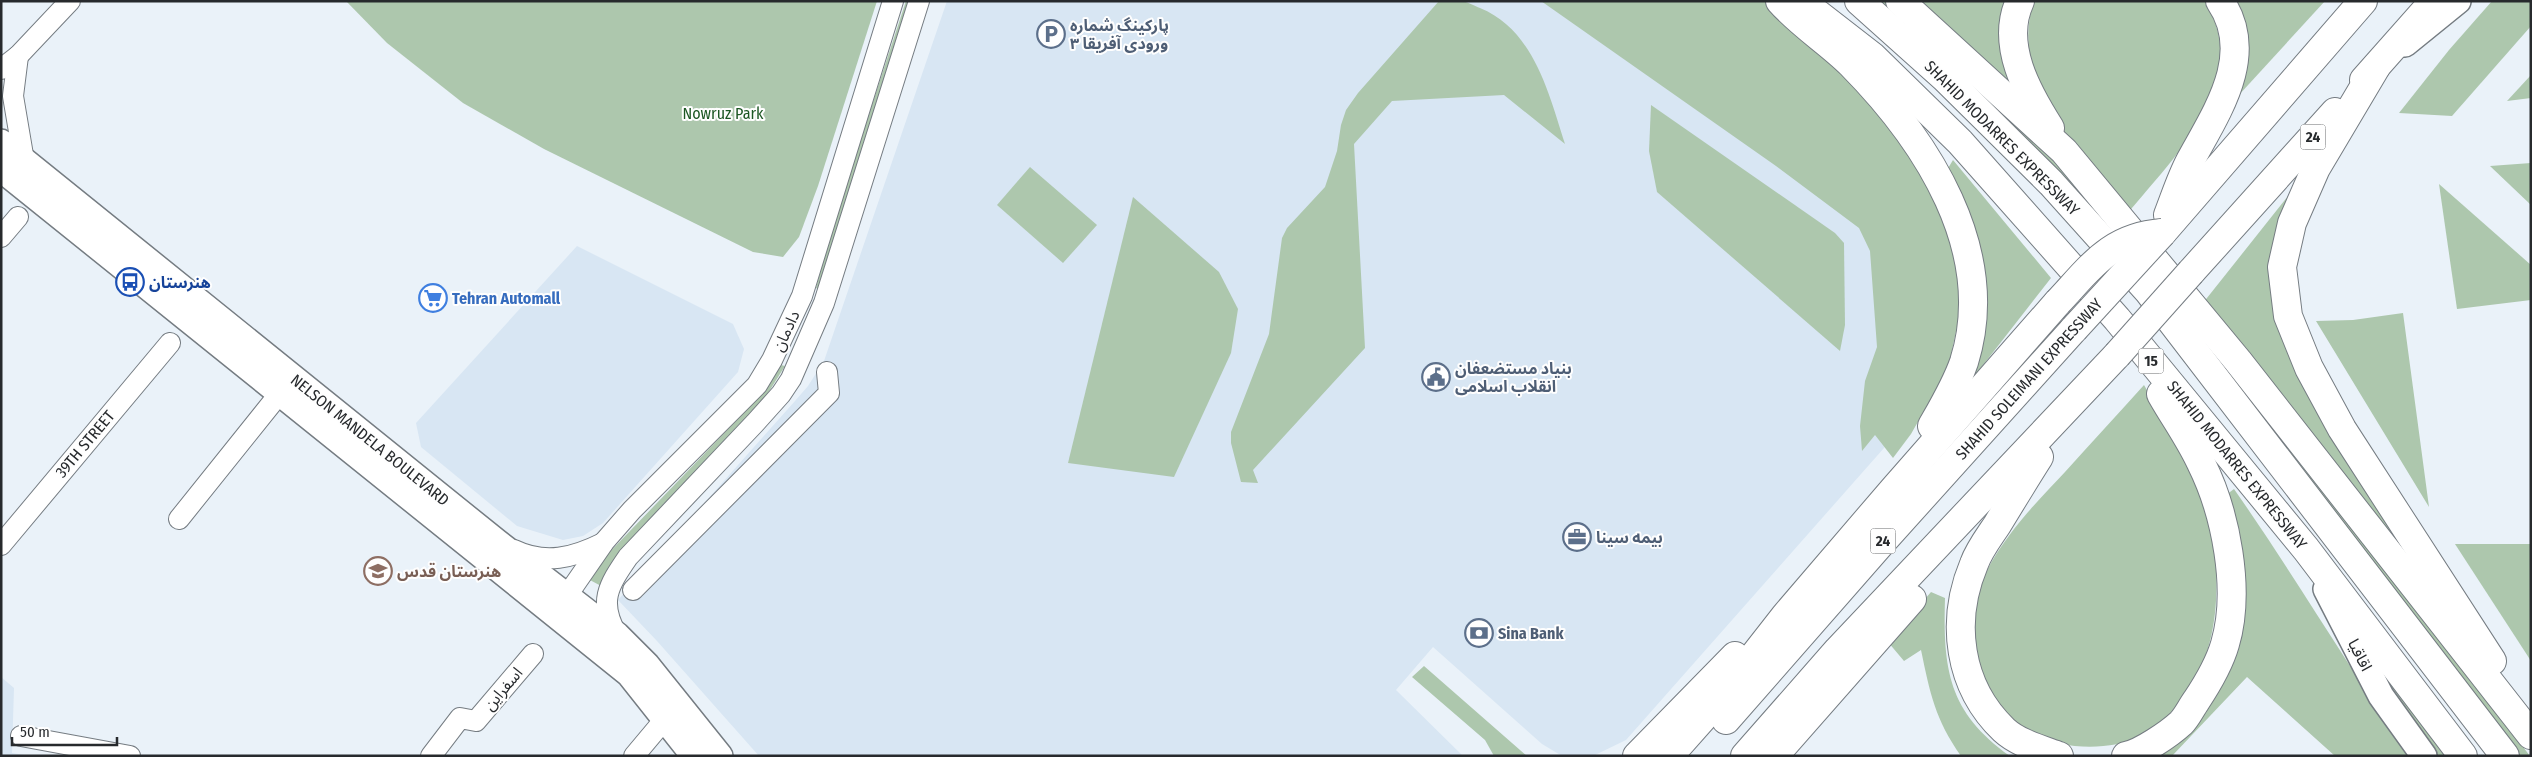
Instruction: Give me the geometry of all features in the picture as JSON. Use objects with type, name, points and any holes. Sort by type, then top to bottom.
[{"type":"highway","points":[[1780,1],[1851,64],[1892,110],[1919,145],[1944,186],[1957,219],[1967,258],[1972,305],[1964,361],[1951,393],[1893,490]]},
{"type":"highway","name":"SHAHID MODARRES EXPRESSWAY","points":[[1801,1],[1872,56],[1960,142],[2117,319],[2306,549],[2463,756]]},
{"type":"highway","name":"SHAHID MODARRES EXPRESSWAY","points":[[1859,1],[1945,78],[2050,183],[2149,292],[2506,756]]},
{"type":"highway","points":[[1900,1],[2064,151]]},
{"type":"highway","points":[[2020,1],[2013,29],[2014,48],[2020,72],[2042,116],[2064,151],[2238,361],[2531,735]]},
{"type":"highway","points":[[1669,756],[1724,694],[1785,616],[1893,490],[2093,264],[2118,244],[2144,234],[2162,232],[2189,162],[2218,114],[2230,81],[2234,59],[2231,22],[2220,1]]},
{"type":"highway","name":"SHAHID SOLEIMANI EXPRESSWAY","points":[[1694,756],[1882,542],[2162,232],[2363,1]]},
{"type":"highway","name":"24","points":[[1745,756],[1838,650],[2117,355],[2434,1]]},
{"type":"highway","points":[[2376,67],[2316,168],[2292,223],[2282,267],[2288,316],[2309,368],[2342,429],[2531,721]]},
{"type":"highway","points":[[2117,319],[2201,462],[2212,487],[2221,516],[2227,551],[2232,605],[2225,644],[2212,678],[2181,722],[2136,754],[2126,756]]},
{"type":"highway","points":[[1774,756],[2081,410],[2117,355]]},
{"type":"highway","points":[[2039,456],[1975,562],[1966,585],[1961,610],[1960,635],[1970,681],[1983,705],[2004,730],[2027,744],[2058,756]]},
{"type":"highway","points":[[1637,756],[1733,658],[1785,616]]},
{"type":"main road","points":[[2376,67],[2458,1]]},
{"type":"main road","name":"NELSON MANDELA BOULEVARD","points":[[1,142],[497,542],[617,635],[647,666],[720,756]]},
{"type":"main road","name":"NELSON MANDELA BOULEVARD","points":[[1,169],[630,674],[694,756]]},
{"type":"main road","name":"اقاقیا","points":[[2306,549],[2381,696],[2424,756]]},
{"type":"main road","points":[[566,597],[585,625],[611,650],[630,674]]},
{"type":"street","points":[[1,69],[18,56],[70,1]]},
{"type":"street","name":"دادمان","points":[[566,597],[604,542],[650,490],[756,385],[772,360],[802,296],[893,1]]},
{"type":"street","name":"دادمان","points":[[617,635],[606,614],[606,605],[612,582],[620,568],[628,557],[781,394],[791,379],[824,303],[919,1]]},
{"type":"street","points":[[18,56],[13,96],[24,161]]},
{"type":"street","points":[[1,237],[18,217]]},
{"type":"street","points":[[789,323],[810,335]]},
{"type":"street","name":"39TH STREET","points":[[1,545],[170,343]]},
{"type":"street","points":[[634,590],[829,393],[827,372]]},
{"type":"street","points":[[180,519],[280,393]]},
{"type":"street","points":[[497,542],[524,554],[547,559],[584,553],[604,542]]},
{"type":"street","name":"اسفراین","points":[[431,756],[460,718],[476,721],[533,654]]},
{"type":"street","points":[[634,756],[665,719]]},
{"type":"street","points":[[21,736],[92,751],[130,756]]},
{"type":"shaded area","points":[[947,1],[1699,1],[1845,148],[1914,396],[1884,448],[1626,740],[1593,756],[1562,756],[1542,744],[1433,647],[1396,690],[1463,756],[759,756],[618,600],[808,386],[824,361]]},
{"type":"shaded area","points":[[577,246],[733,324],[744,349],[738,372],[603,523],[583,536],[563,540],[517,526],[421,447],[416,423]]},
{"type":"shaded area","points":[[1,677],[14,688],[12,753],[31,756],[1,756]]},
{"type":"green space","name":"Nowruz Park","points":[[346,1],[877,1],[818,186],[799,237],[783,257],[753,252],[544,149],[463,103],[387,43]]},
{"type":"green space","points":[[906,1],[910,1],[820,290],[816,288],[834,221]]},
{"type":"green space","points":[[1439,1],[1469,3],[1498,18],[1514,32],[1537,66],[1553,105],[1565,144],[1504,95],[1392,101],[1354,144],[1365,348],[1253,470],[1258,483],[1241,482],[1231,443],[1231,432],[1269,334],[1282,238],[1287,228],[1325,187],[1337,151],[1341,125],[1346,110],[1358,93]]},
{"type":"green space","points":[[1541,1],[1768,1],[1877,101],[1943,199],[1957,263],[1961,308],[1948,369],[1911,434],[1893,458],[1875,435],[1862,451],[1860,426],[1865,381],[1877,347],[1870,251],[1859,228],[1776,166]]},
{"type":"green space","points":[[1875,1],[1895,1],[2012,111],[2195,318],[2530,756],[2517,756],[2372,565]]},
{"type":"green space","points":[[1915,1],[2010,1],[2033,112]]},
{"type":"green space","points":[[2034,1],[2205,1],[2211,11],[2217,29],[2221,55],[2217,80],[2208,105],[2179,151],[2128,213],[2070,142],[2053,116],[2039,88],[2031,60],[2028,30]]},
{"type":"green space","points":[[2233,1],[2325,1],[2238,96]]},
{"type":"green space","points":[[2492,1],[2531,1],[2531,26],[2452,116],[2399,113],[2449,50]]},
{"type":"green space","points":[[2531,75],[2531,98],[2507,101]]},
{"type":"green space","points":[[1651,105],[1835,233],[1844,243],[1845,325],[1840,351],[1657,192],[1649,151]]},
{"type":"green space","points":[[1953,160],[2051,278],[1955,401],[1984,325],[1947,170]]},
{"type":"green space","points":[[2531,163],[2531,205],[2490,166]]},
{"type":"green space","points":[[1030,167],[1097,225],[1063,263],[997,205]]},
{"type":"green space","points":[[2300,181],[2271,273],[2472,647],[2203,303]]},
{"type":"green space","points":[[2439,184],[2531,265],[2531,300],[2457,309]]},
{"type":"green space","points":[[1133,197],[1219,272],[1238,309],[1231,353],[1174,477],[1068,463]]},
{"type":"green space","points":[[2403,313],[2429,507],[2316,321],[2353,320]]},
{"type":"green space","points":[[781,365],[785,366],[763,401],[627,543],[603,587],[588,579],[602,560],[758,398]]},
{"type":"green space","points":[[2144,385],[2191,464],[2205,498],[2216,561],[2215,608],[2212,631],[2198,675],[2177,706],[2154,729],[2142,737],[2122,743],[2102,746],[2060,744],[2021,728],[2005,715],[1991,699],[1985,686],[1974,646],[1972,618],[1975,599],[1991,563],[2025,515]]},
{"type":"green space","points":[[2234,489],[2411,756],[2335,756],[2247,677],[2172,756],[2157,756],[2218,684],[2226,495]]},
{"type":"green space","points":[[2455,544],[2531,544],[2531,661]]},
{"type":"green space","points":[[1931,592],[1945,598],[1948,668],[1962,705],[1973,723],[2010,756],[1961,756],[1939,718],[1927,680],[1921,650],[1904,661],[1888,642]]},
{"type":"green space","points":[[1424,666],[1527,756],[1494,756],[1485,740],[1412,677]]},
{"type":"green space","points":[[2391,683],[2446,756],[2433,756],[2385,689]]},
{"type":"place","name":"پارکینگ شماره ۳ ورودی آفریقا","points":[[1051,34]]},
{"type":"place","name":"هنرستان","points":[[130,282]]},
{"type":"place","name":"Tehran Automall","points":[[433,298]]},
{"type":"place","name":"بنیاد مستضعفان انقلاب اسلامی","points":[[1436,377]]},
{"type":"place","name":"بیمه سینا","points":[[1577,537]]},
{"type":"place","name":"هنرستان قدس","points":[[378,571]]},
{"type":"place","name":"Sina Bank","points":[[1479,633]]}]
